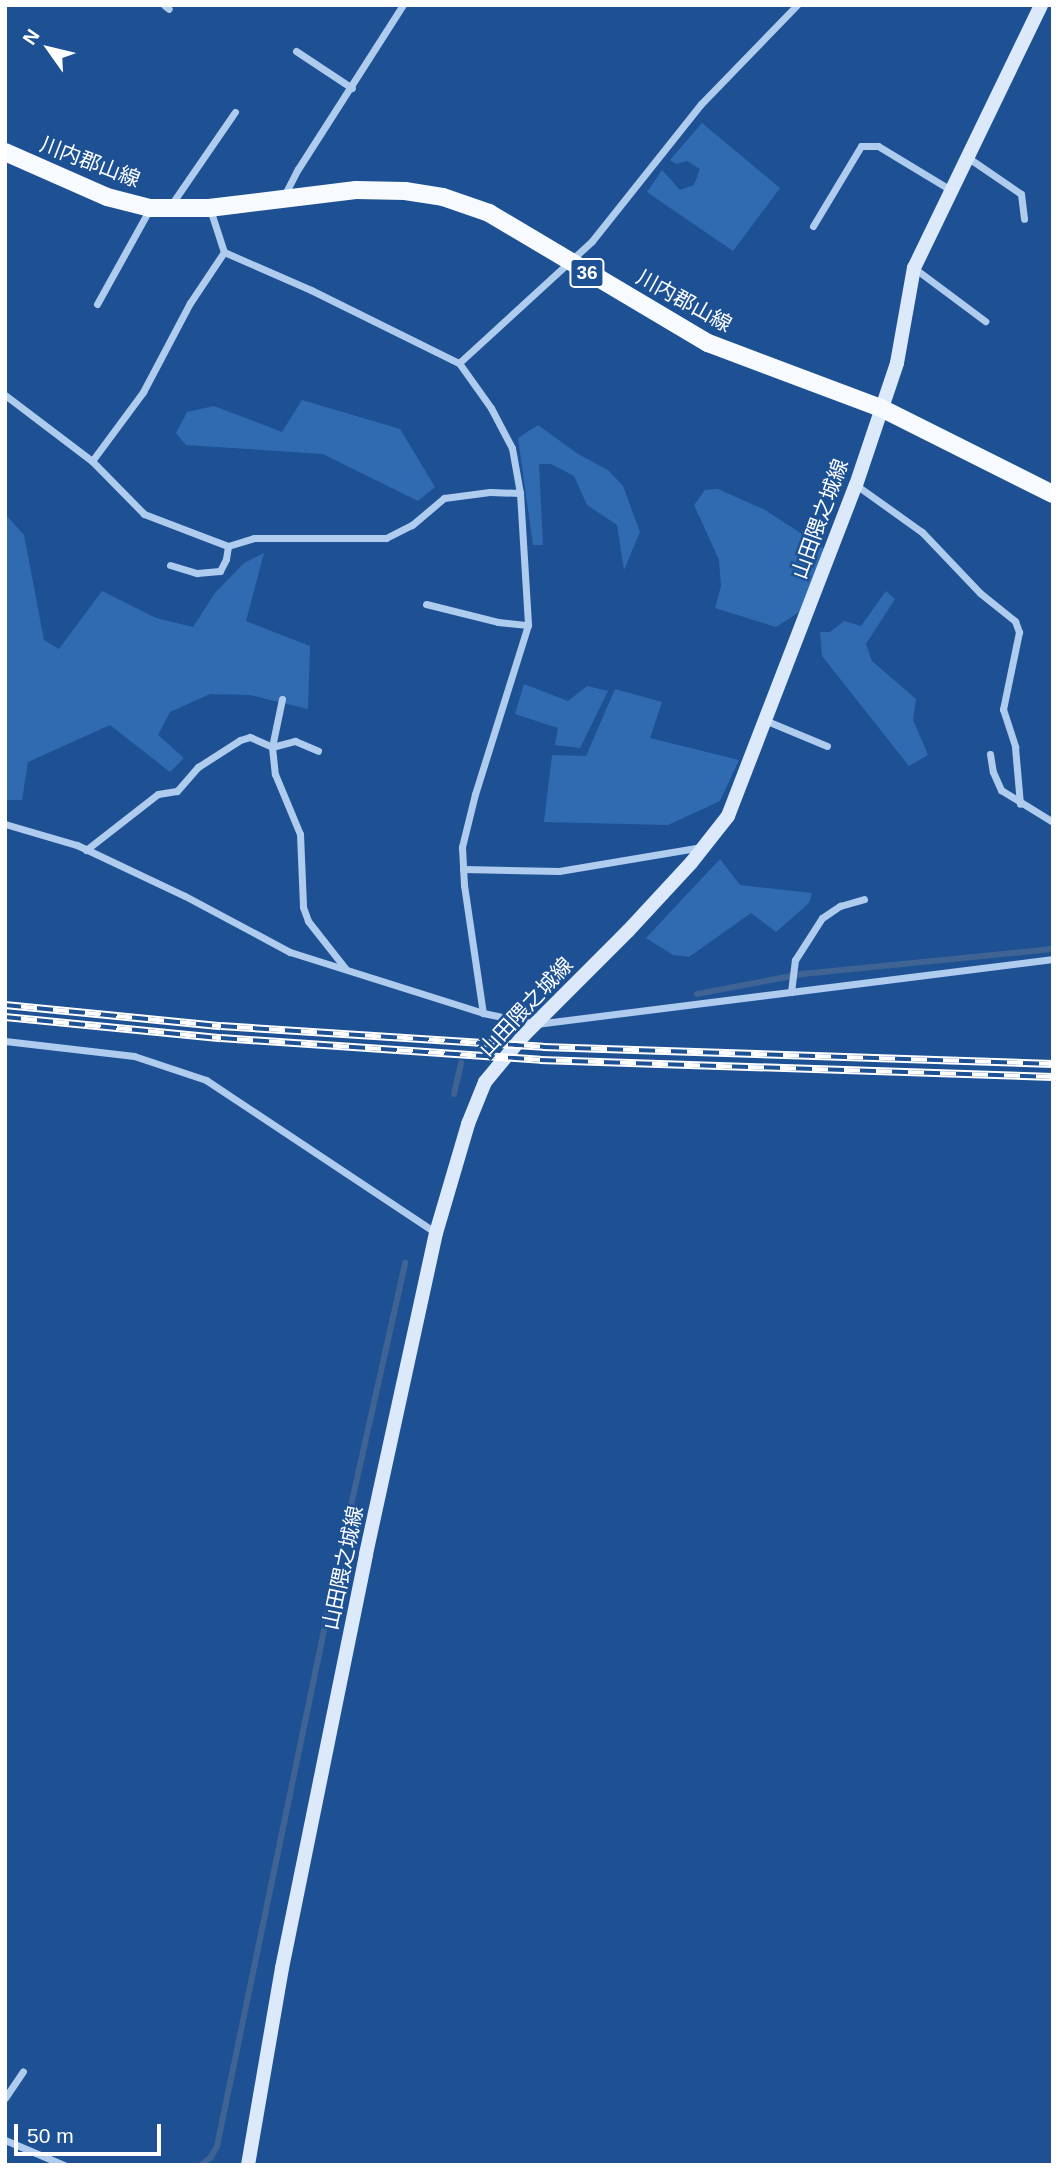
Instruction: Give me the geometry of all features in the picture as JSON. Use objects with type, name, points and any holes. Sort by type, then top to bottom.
[{"type":"main road","name":"山田隈之城線","points":[[248,2165],[282,1968],[366,1554],[436,1233],[468,1124],[485,1082],[536,1024],[628,931],[728,816],[856,485],[897,363],[914,268],[1041,5]]},
{"type":"main road","name":"川内郡山線","points":[[5,152],[107,197],[150,208],[209,208],[356,190],[405,191],[443,197],[489,213],[708,343],[881,408],[1053,494]]},
{"type":"street","points":[[283,198],[298,169],[403,5]]},
{"type":"street","points":[[459,363],[592,241],[701,104],[797,5]]},
{"type":"street","points":[[296,51],[352,88]]},
{"type":"street","points":[[168,208],[235,112]]},
{"type":"street","points":[[813,226],[861,146],[878,146],[951,190]]},
{"type":"street","points":[[967,157],[1021,194],[1024,219]]},
{"type":"street","points":[[97,304],[150,208]]},
{"type":"street","points":[[209,208],[224,252],[311,290],[459,363],[491,408],[512,448],[520,493],[528,625],[475,794],[462,847],[483,1013]]},
{"type":"street","points":[[92,461],[143,392],[190,303],[224,252]]},
{"type":"street","points":[[914,268],[985,321]]},
{"type":"street","points":[[5,395],[92,461],[144,514],[228,546],[254,538],[386,538],[412,525],[444,498],[490,492],[520,493]]},
{"type":"street","points":[[856,485],[922,533],[980,593],[1015,621],[1018,632],[1003,709],[1014,747],[1020,804]]},
{"type":"street","points":[[170,565],[197,573],[219,571],[226,559],[228,546]]},
{"type":"street","points":[[426,604],[498,622],[528,625]]},
{"type":"street","points":[[282,699],[272,747],[275,774],[299,834],[303,907],[308,921],[345,968]]},
{"type":"street","points":[[766,721],[827,746]]},
{"type":"street","points":[[86,850],[158,794],[177,792],[198,766],[240,740],[250,737],[272,747],[295,741],[318,751]]},
{"type":"street","points":[[990,754],[993,772],[1001,790],[1053,822]]},
{"type":"street","points":[[5,824],[86,850],[185,896],[290,952],[483,1013],[536,1024],[1053,959]]},
{"type":"street","points":[[463,870],[559,871],[704,846]]},
{"type":"street","points":[[791,992],[795,960],[822,918],[840,906],[864,899]]},
{"type":"street","points":[[5,1041],[134,1056],[205,1080],[436,1233]]},
{"type":"street","points":[[5,2098],[23,2071]]},
{"type":"street","points":[[5,2140],[64,2165]]},
{"type":"shaded area","points":[[702,123],[780,188],[733,251],[647,192],[662,170],[680,190],[694,185],[700,169],[687,161],[676,164],[670,160]]},
{"type":"shaded area","points":[[302,400],[400,429],[435,487],[418,501],[323,454],[186,445],[176,433],[187,412],[214,406],[282,432]]},
{"type":"shaded area","points":[[538,425],[578,454],[608,470],[623,486],[640,532],[624,570],[617,525],[587,505],[574,476],[551,464],[539,464],[543,545],[533,545],[518,438]]},
{"type":"shaded area","points":[[718,489],[765,510],[825,549],[799,612],[776,627],[715,608],[721,586],[719,560],[694,505],[705,490]]},
{"type":"shaded area","points":[[5,514],[24,535],[44,640],[59,649],[102,591],[156,618],[193,627],[215,593],[244,563],[264,553],[246,621],[310,646],[308,709],[250,695],[210,694],[170,712],[158,735],[184,758],[170,772],[110,725],[28,762],[22,800],[5,800]]},
{"type":"shaded area","points":[[886,591],[895,599],[866,644],[872,661],[916,699],[913,720],[928,755],[909,766],[822,656],[820,632],[830,632],[844,621],[861,626]]},
{"type":"shaded area","points":[[524,684],[568,701],[587,686],[608,691],[580,748],[555,745],[558,728],[515,714]]},
{"type":"shaded area","points":[[615,689],[662,702],[650,738],[739,760],[720,801],[668,825],[544,822],[552,755],[586,756]]},
{"type":"shaded area","points":[[720,859],[740,885],[812,893],[809,903],[776,932],[751,913],[689,957],[673,955],[646,938]]},
{"type":"waterway","points":[[697,994],[802,974],[1052,949]]},
{"type":"waterway","points":[[454,1094],[461,1063]]},
{"type":"waterway","points":[[201,2165],[211,2157],[217,2146],[335,1577],[405,1263]]},
{"type":"railway","points":[[5,1005],[221,1026],[543,1047],[1053,1064]]},
{"type":"railway","points":[[5,1017],[221,1038],[540,1060],[1053,1077]]}]
